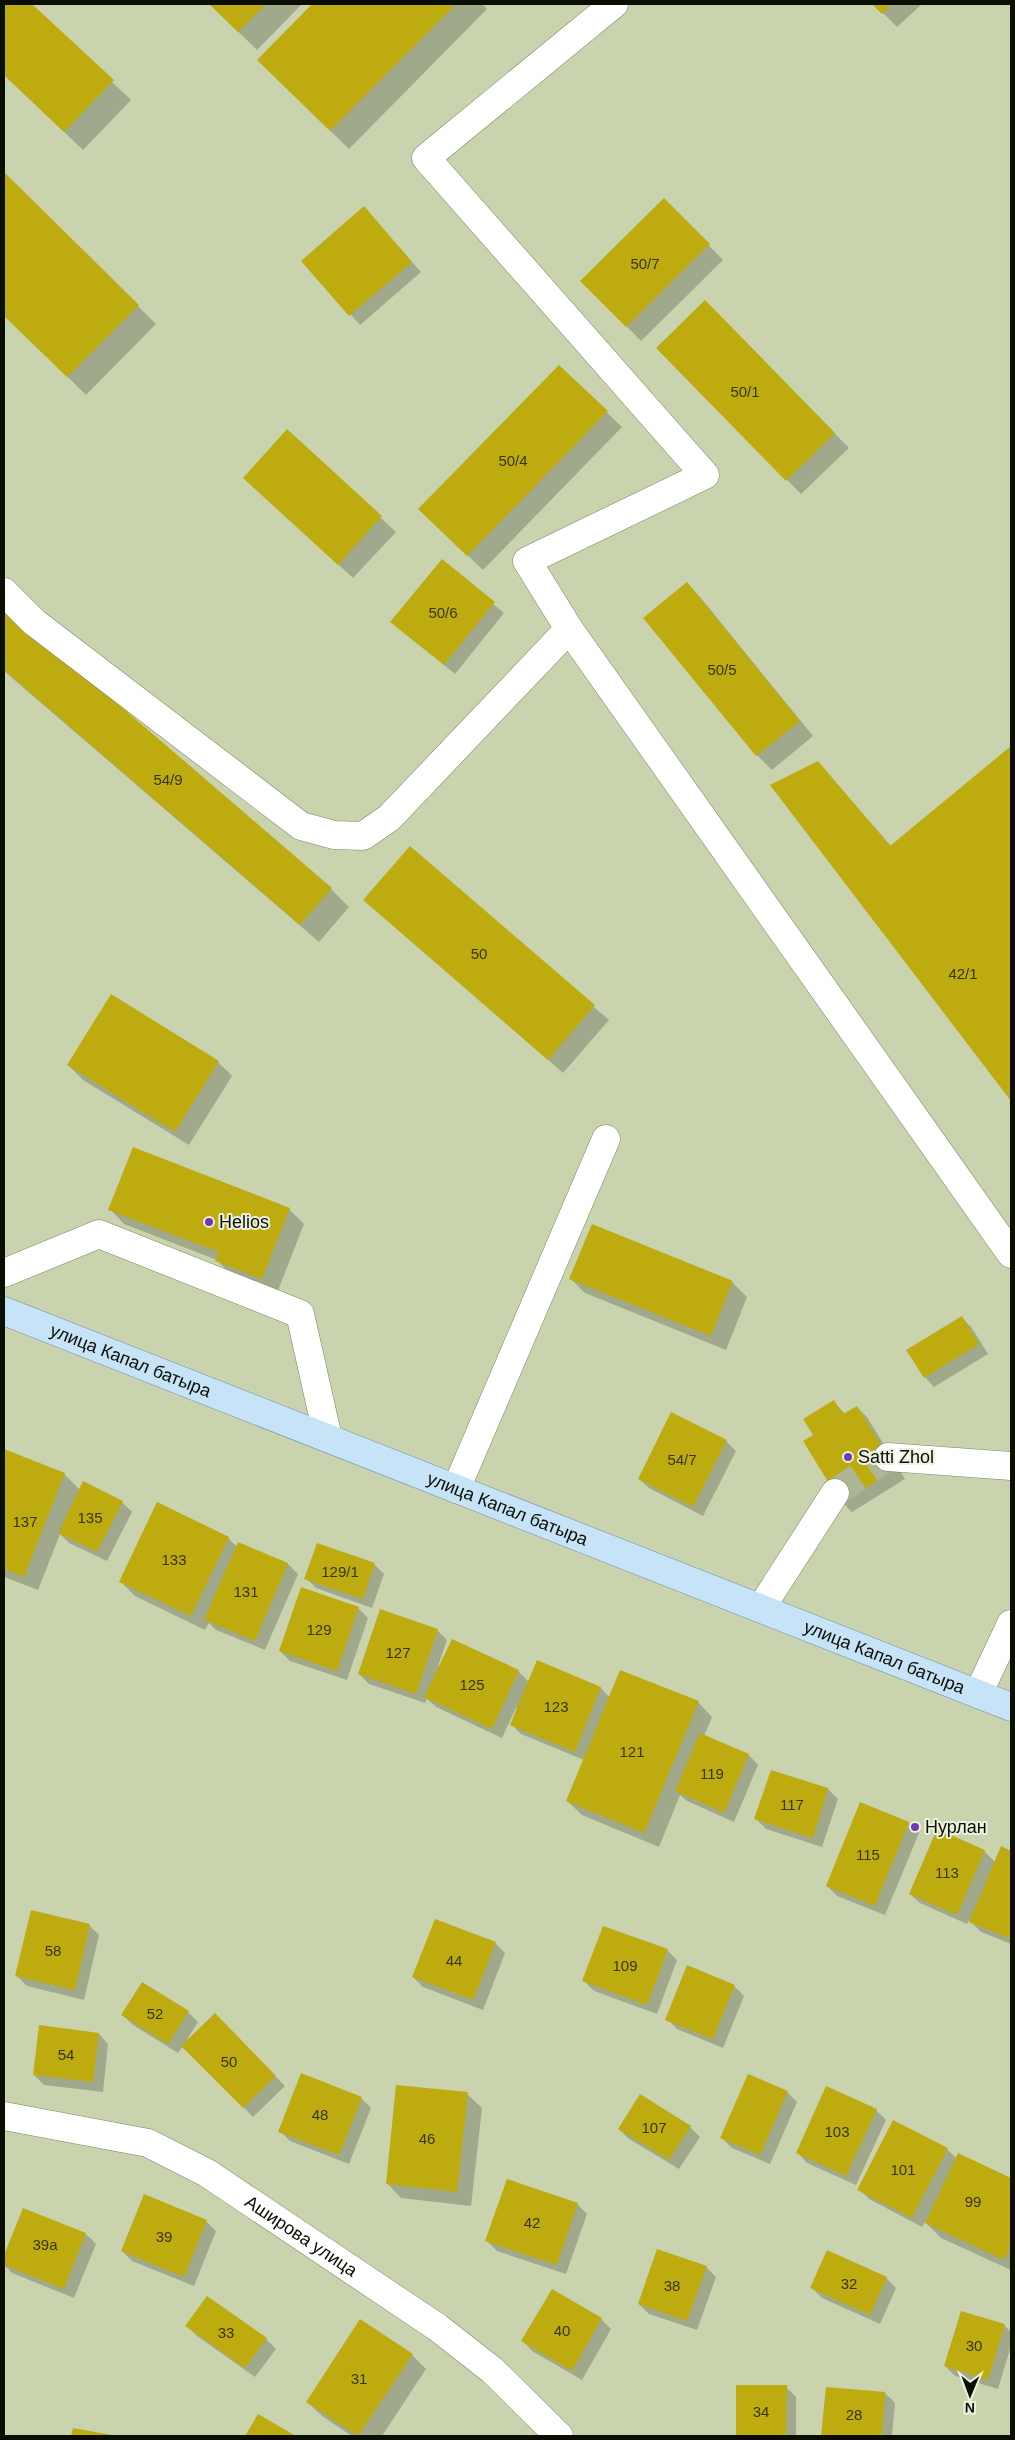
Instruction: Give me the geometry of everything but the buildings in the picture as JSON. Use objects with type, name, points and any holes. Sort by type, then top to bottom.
[{"type":"main road","name":"улица Капал батыра","points":[[4,1311],[1011,1707]]},
{"type":"street","points":[[614,4],[426,158],[705,475],[528,560],[569,629],[1011,1254]]},
{"type":"street","points":[[4,592],[34,622],[301,826],[334,835],[363,836],[389,818],[569,629]]},
{"type":"street","points":[[456,1488],[606,1139]]},
{"type":"street","points":[[4,1274],[99,1234],[300,1314],[328,1438]]},
{"type":"street","points":[[888,1457],[1011,1466]]},
{"type":"street","points":[[761,1608],[835,1493]]},
{"type":"street","points":[[978,1694],[1011,1624]]},
{"type":"street","name":"Аширова улица","points":[[4,2116],[148,2143],[207,2173],[437,2327],[492,2370],[559,2436]]},
{"type":"tunnel","points":[[835,1493],[888,1457]]},
{"type":"place","name":"Helios","points":[[209,1222]]},
{"type":"place","name":"Satti Zhol","points":[[848,1457]]},
{"type":"place","name":"Нурлан","points":[[915,1827]]}]
